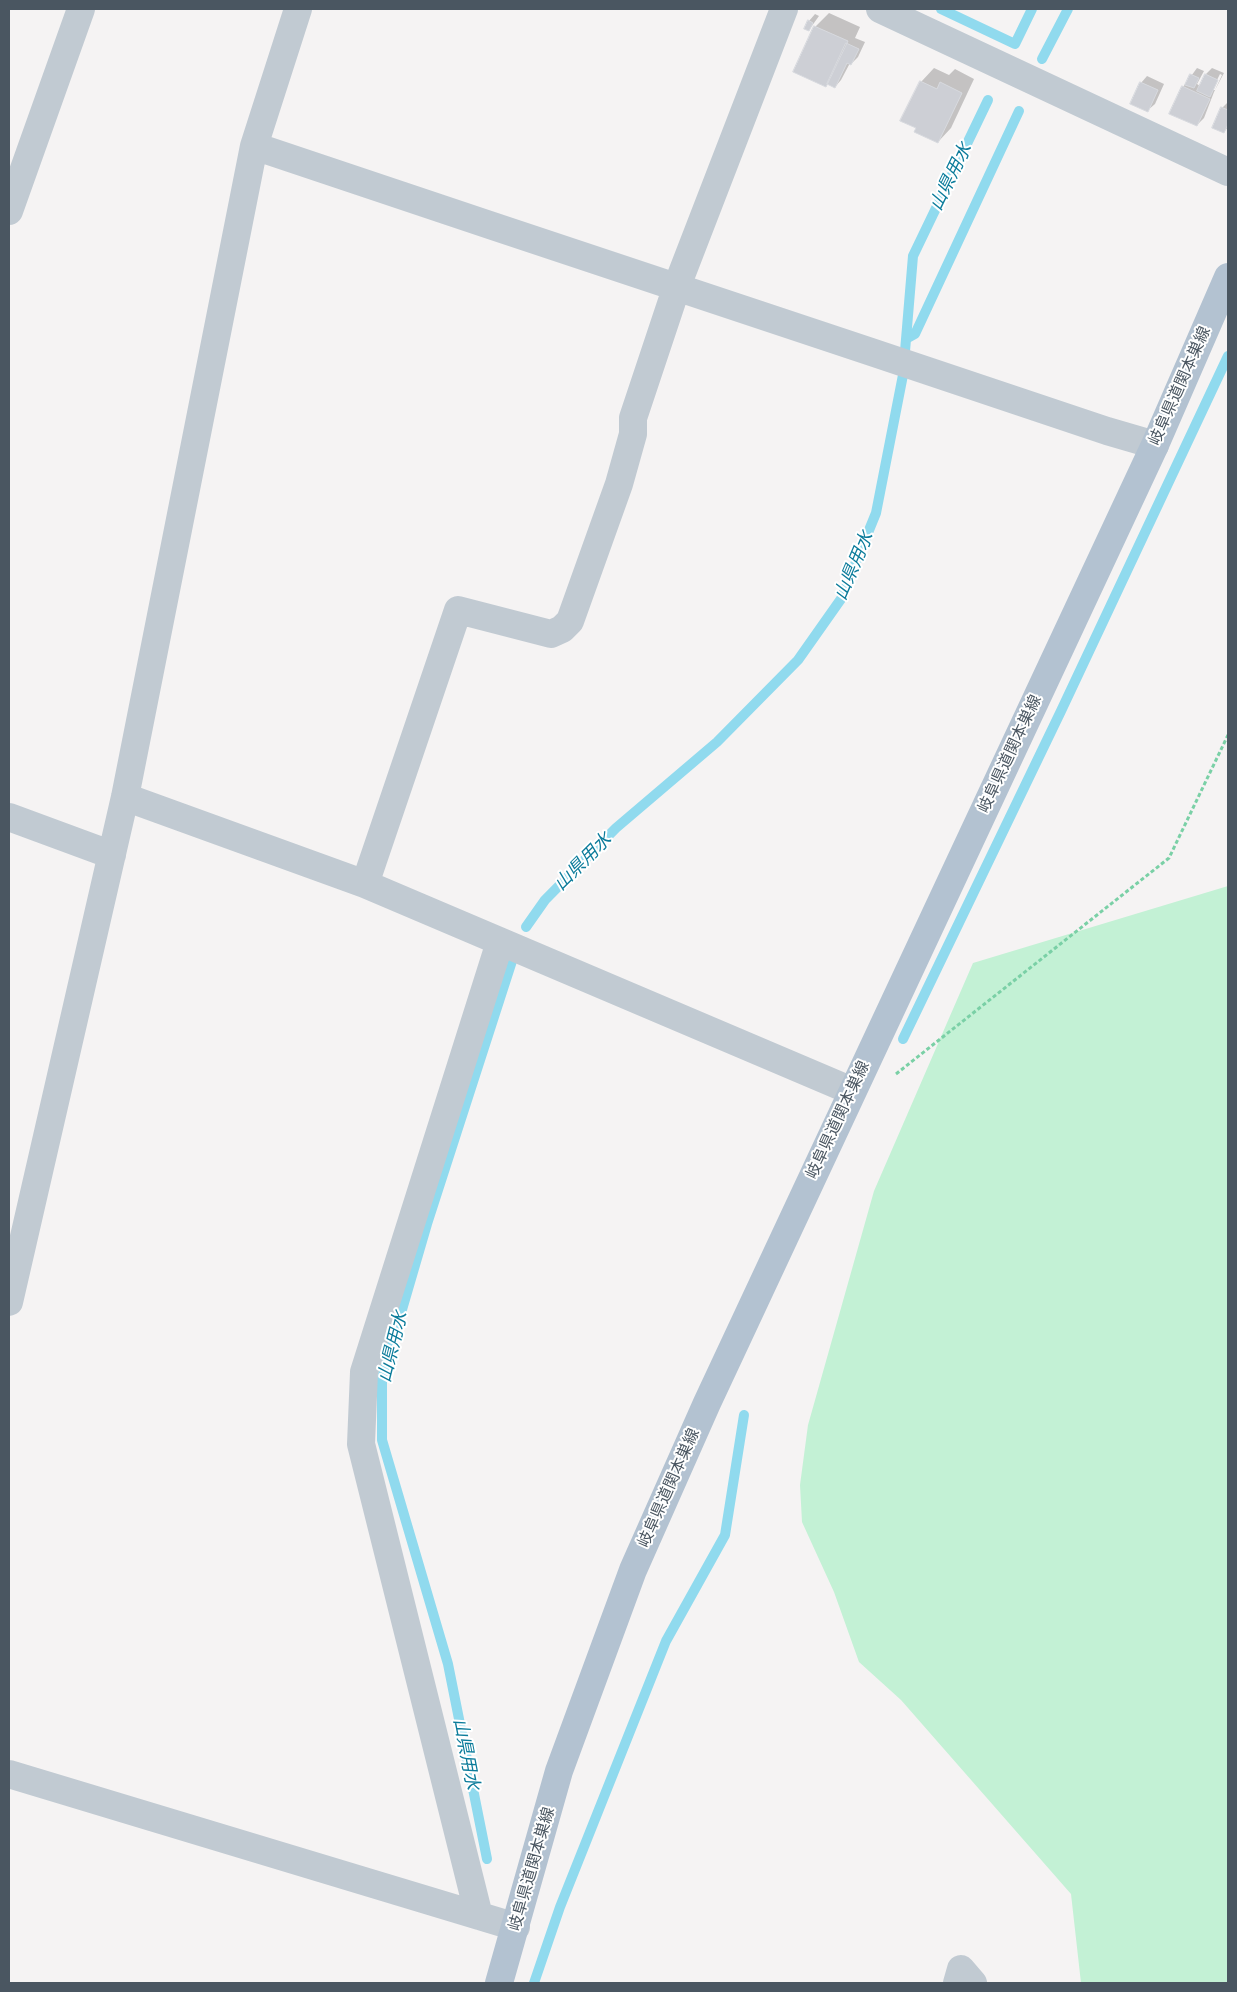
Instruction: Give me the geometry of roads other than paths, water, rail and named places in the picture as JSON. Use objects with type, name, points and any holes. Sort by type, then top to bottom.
[{"type":"main road","name":"岐阜県道関本巣線","points":[[499,1983],[559,1771],[632,1570],[711,1394],[1154,445],[1228,277]]},
{"type":"street","points":[[9,212],[81,9]]},
{"type":"street","points":[[9,1302],[125,797],[254,146],[298,9]]},
{"type":"street","points":[[365,884],[458,610],[551,634],[562,629],[570,621],[619,484],[633,434],[633,418],[677,286],[784,9]]},
{"type":"street","points":[[880,9],[1228,172]]},
{"type":"street","points":[[254,146],[542,244],[677,286],[1107,431],[1154,445]]},
{"type":"street","points":[[125,797],[365,884],[852,1091]]},
{"type":"street","points":[[9,817],[112,855]]},
{"type":"street","points":[[479,1916],[361,1444],[364,1372],[500,942]]},
{"type":"street","points":[[9,1774],[516,1928]]},
{"type":"street","points":[[957,1983],[961,1969],[973,1983]]},
{"type":"waterway","name":"山県用水","points":[[941,9],[1015,44],[1032,9]]},
{"type":"waterway","points":[[1042,59],[1068,9]]},
{"type":"waterway","name":"山県用水","points":[[526,927],[545,900],[616,828],[717,742],[798,660],[841,599],[876,513],[903,375],[913,256],[988,100]]},
{"type":"waterway","points":[[906,339],[915,334],[1019,111]]},
{"type":"waterway","points":[[903,1039],[1061,711],[1228,356]]},
{"type":"waterway","name":"山県用水","points":[[487,1859],[448,1664],[382,1440],[382,1378],[427,1224],[513,958]]},
{"type":"waterway","points":[[534,1983],[560,1907],[666,1641],[725,1535],[744,1415]]}]
